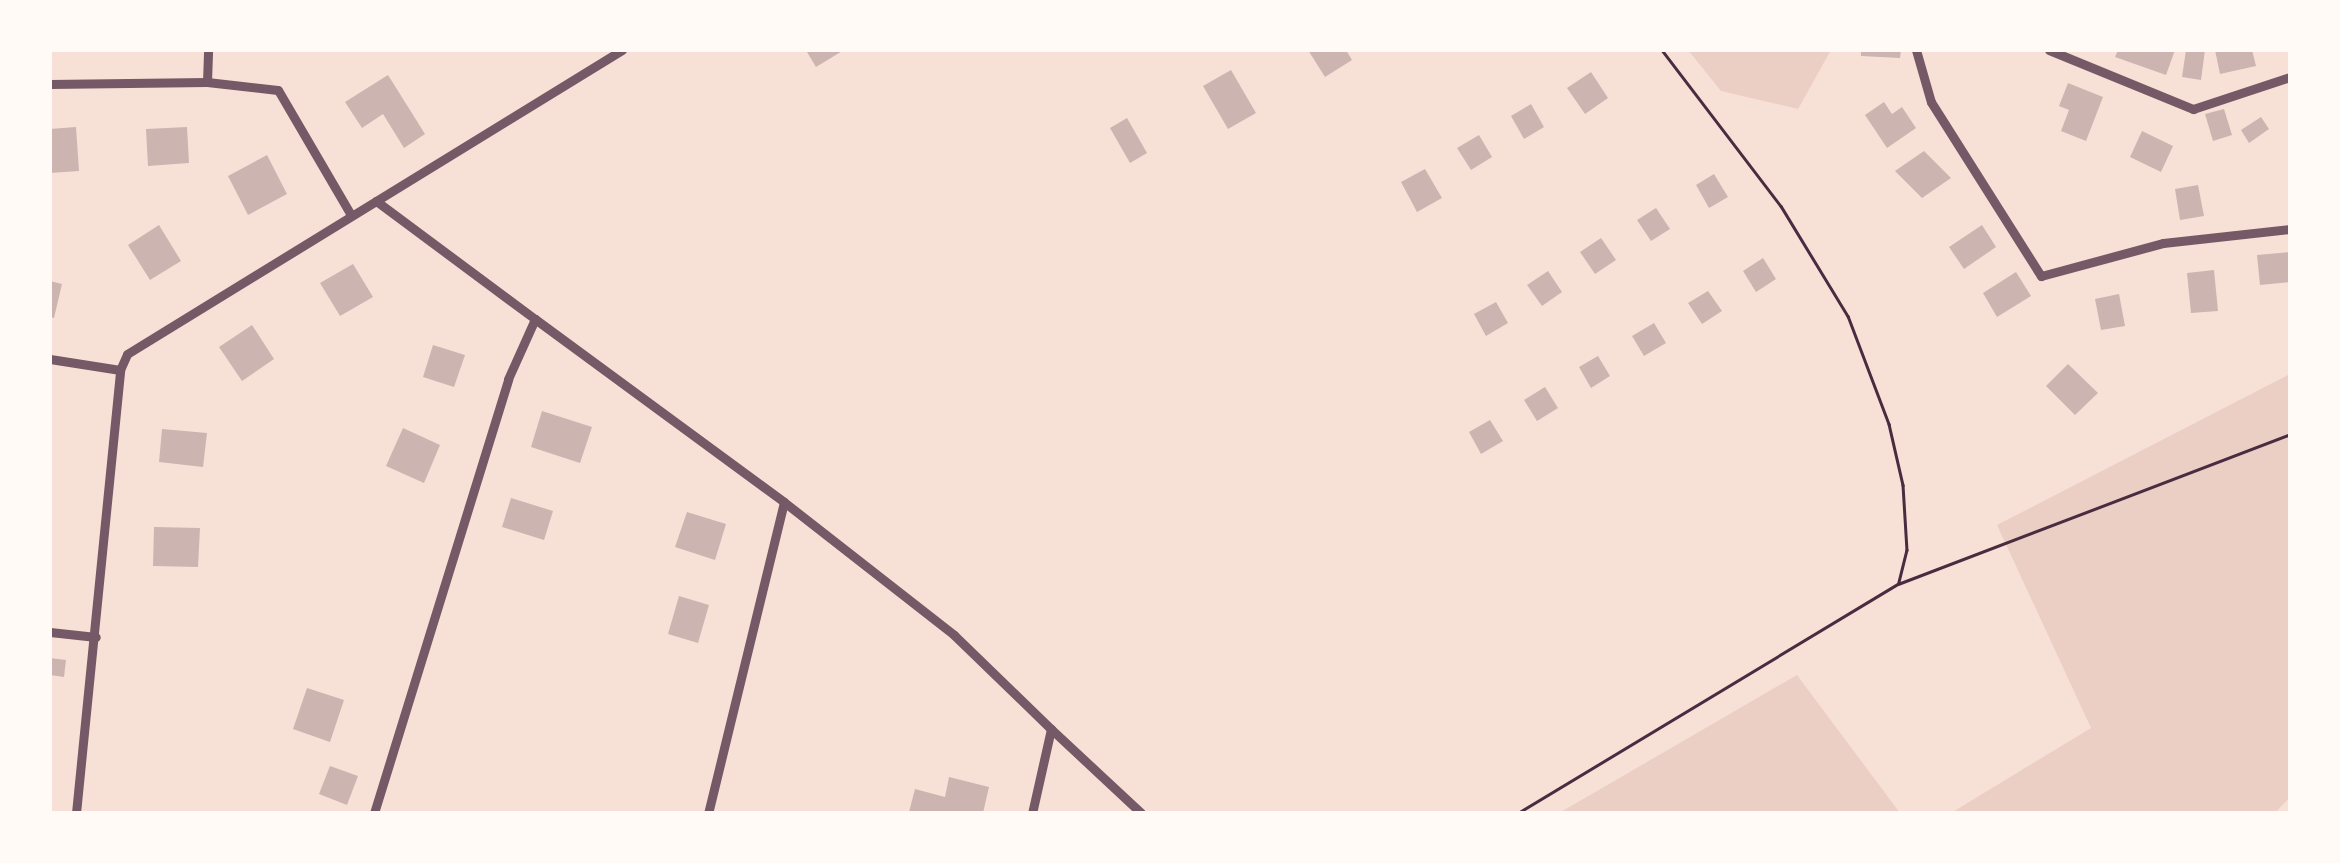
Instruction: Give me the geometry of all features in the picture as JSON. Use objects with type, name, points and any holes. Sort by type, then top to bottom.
[{"type":"street","points":[[208,50],[208,82]]},
{"type":"street","points":[[76,813],[120,370],[127,354],[622,50]]},
{"type":"street","points":[[1916,50],[1931,102],[2042,276],[2162,243],[2290,230]]},
{"type":"street","points":[[2049,50],[2194,109],[2290,77]]},
{"type":"street","points":[[50,84],[208,82],[278,90],[351,216]]},
{"type":"street","points":[[376,201],[784,502],[954,635],[1141,813]]},
{"type":"street","points":[[374,813],[508,379],[535,319]]},
{"type":"street","points":[[50,359],[120,370]]},
{"type":"street","points":[[708,813],[784,502]]},
{"type":"street","points":[[50,632],[96,637]]},
{"type":"street","points":[[1032,813],[1051,729]]},
{"type":"path","points":[[1662,50],[1781,206],[1848,316],[1890,424],[1903,486],[1907,550],[1898,584]]},
{"type":"path","points":[[1518,813],[1898,584],[2290,434]]},
{"type":"shaded area","points":[[1688,50],[1831,50],[1798,109],[1721,91]]},
{"type":"shaded area","points":[[2290,374],[2290,797],[2275,813],[1951,813],[2091,728],[1997,525]]},
{"type":"shaded area","points":[[1797,675],[1900,813],[1559,813]]},
{"type":"building","points":[[811,50],[844,50],[816,67],[807,52]]},
{"type":"building","points":[[1308,50],[1346,50],[1352,60],[1325,77]]},
{"type":"building","points":[[1861,50],[1901,50],[1900,58],[1861,56]]},
{"type":"building","points":[[2118,50],[2175,50],[2166,75],[2115,57]]},
{"type":"building","points":[[2186,50],[2205,50],[2201,80],[2182,77]]},
{"type":"building","points":[[2215,50],[2252,50],[2256,66],[2220,74]]},
{"type":"building","points":[[1231,70],[1256,113],[1228,129],[1203,86]]},
{"type":"building","points":[[1591,72],[1608,98],[1585,114],[1567,88]]},
{"type":"building","points":[[388,75],[425,134],[404,148],[383,114],[362,128],[345,102]]},
{"type":"building","points":[[2068,83],[2103,97],[2086,141],[2061,131],[2069,110],[2059,106]]},
{"type":"building","points":[[1884,102],[1892,114],[1902,107],[1916,128],[1887,148],[1865,115]]},
{"type":"building","points":[[1531,104],[1544,127],[1524,139],[1511,116]]},
{"type":"building","points":[[2224,109],[2232,135],[2213,141],[2205,114]]},
{"type":"building","points":[[2261,117],[2269,129],[2249,143],[2241,130]]},
{"type":"building","points":[[1127,118],[1147,153],[1130,163],[1110,128]]},
{"type":"building","points":[[76,127],[79,171],[50,173],[50,129]]},
{"type":"building","points":[[187,127],[189,163],[148,166],[146,129]]},
{"type":"building","points":[[2142,131],[2173,146],[2161,172],[2130,157]]},
{"type":"building","points":[[1479,135],[1492,157],[1471,170],[1457,148]]},
{"type":"building","points":[[1924,151],[1951,178],[1922,198],[1895,171]]},
{"type":"building","points":[[267,155],[287,194],[248,215],[228,176]]},
{"type":"building","points":[[1425,169],[1442,198],[1417,212],[1401,182]]},
{"type":"building","points":[[1714,174],[1728,197],[1709,208],[1696,185]]},
{"type":"building","points":[[2198,185],[2204,216],[2180,220],[2175,189]]},
{"type":"building","points":[[1656,208],[1670,229],[1651,241],[1637,220]]},
{"type":"building","points":[[159,225],[181,261],[150,280],[128,245]]},
{"type":"building","points":[[1982,225],[1996,247],[1964,269],[1949,247]]},
{"type":"building","points":[[1601,238],[1616,260],[1595,274],[1580,252]]},
{"type":"building","points":[[2290,252],[2290,282],[2260,285],[2257,255]]},
{"type":"building","points":[[1763,258],[1776,279],[1756,292],[1743,271]]},
{"type":"building","points":[[353,264],[373,297],[340,316],[320,283]]},
{"type":"building","points":[[2214,270],[2218,311],[2191,313],[2187,273]]},
{"type":"building","points":[[1548,271],[1562,292],[1542,306],[1527,285]]},
{"type":"building","points":[[2016,272],[2031,296],[1997,317],[1983,293]]},
{"type":"building","points":[[50,281],[62,284],[54,318],[50,317]]},
{"type":"building","points":[[1708,291],[1722,311],[1702,324],[1688,303]]},
{"type":"building","points":[[2119,294],[2125,326],[2101,330],[2095,299]]},
{"type":"building","points":[[1496,302],[1508,323],[1486,336],[1474,314]]},
{"type":"building","points":[[1654,323],[1666,343],[1644,356],[1632,336]]},
{"type":"building","points":[[252,325],[274,359],[242,381],[219,347]]},
{"type":"building","points":[[433,345],[465,355],[454,387],[423,377]]},
{"type":"building","points":[[1598,356],[1610,376],[1591,388],[1579,367]]},
{"type":"building","points":[[2068,364],[2098,393],[2075,415],[2046,386]]},
{"type":"building","points":[[1545,387],[1558,408],[1537,421],[1524,400]]},
{"type":"building","points":[[542,411],[592,427],[580,463],[531,447]]},
{"type":"building","points":[[1490,420],[1503,441],[1481,454],[1469,432]]},
{"type":"building","points":[[403,428],[440,445],[424,483],[386,466]]},
{"type":"building","points":[[162,429],[207,433],[203,467],[159,462]]},
{"type":"building","points":[[511,498],[553,511],[544,540],[502,527]]},
{"type":"building","points":[[687,512],[726,524],[715,560],[675,547]]},
{"type":"building","points":[[154,527],[200,528],[198,567],[153,566]]},
{"type":"building","points":[[679,596],[709,605],[698,643],[668,634]]},
{"type":"building","points":[[50,658],[66,660],[64,677],[50,675]]},
{"type":"building","points":[[307,688],[344,700],[330,742],[293,729]]},
{"type":"building","points":[[330,766],[358,776],[347,805],[319,794]]},
{"type":"building","points":[[949,777],[989,787],[983,813],[909,812],[915,789],[945,797]]}]
